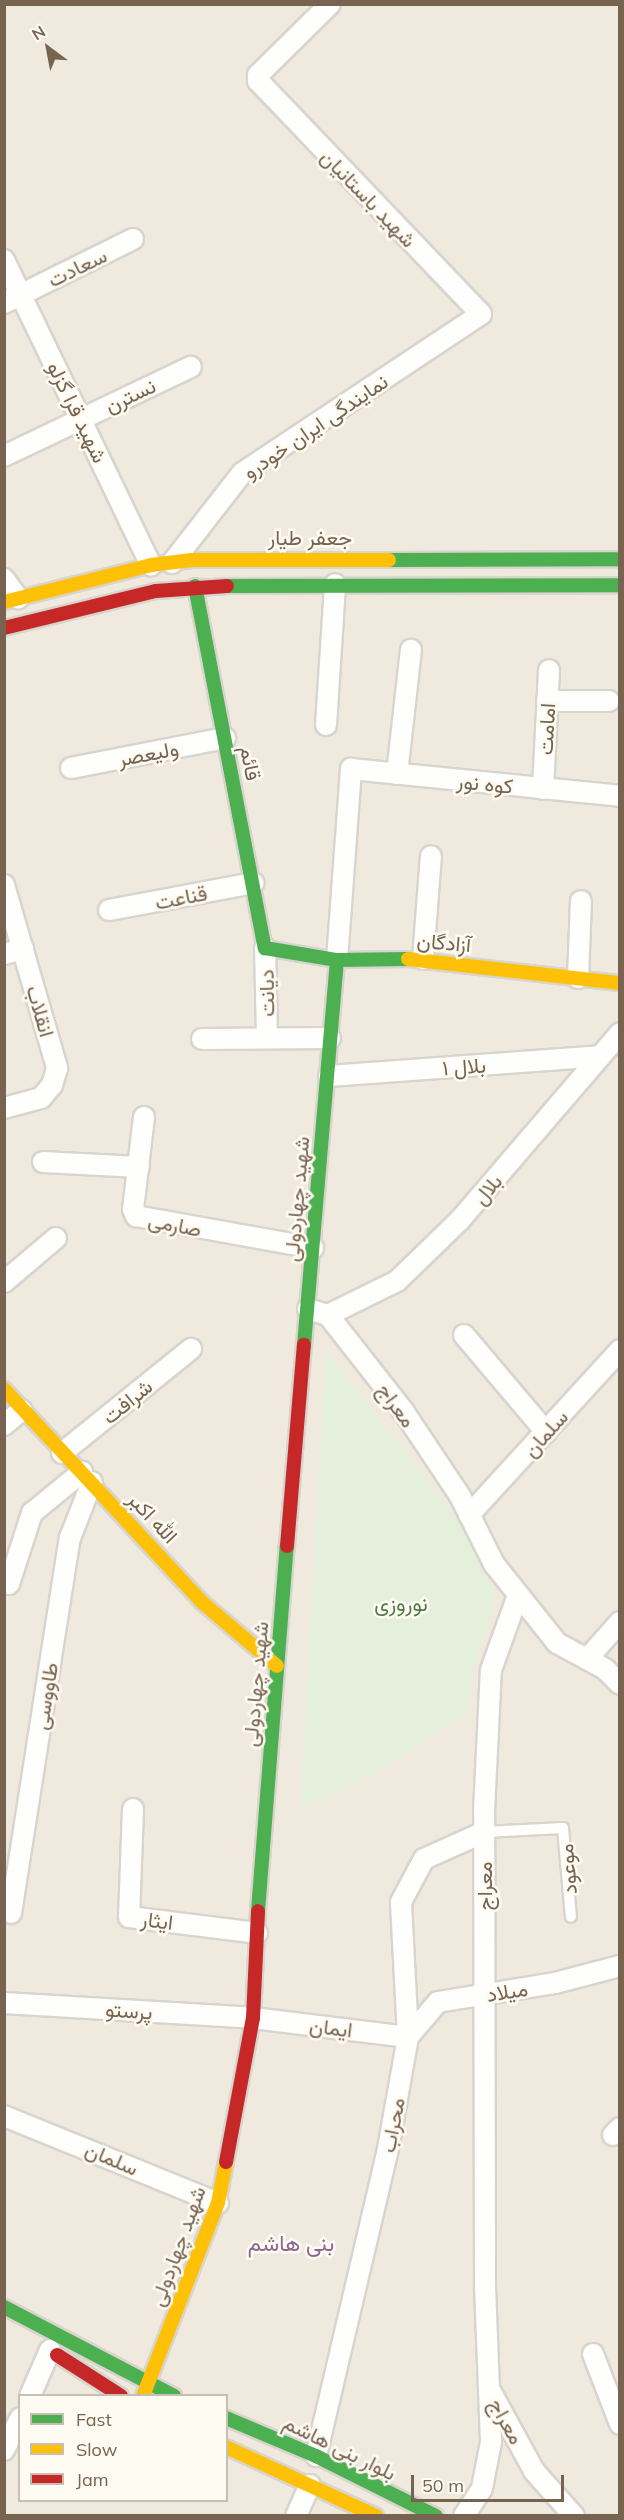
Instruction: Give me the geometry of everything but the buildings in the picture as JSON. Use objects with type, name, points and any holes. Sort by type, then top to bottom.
[{"type":"street","name":"شهید باستانیان","points":[[330,4],[258,75],[258,81],[481,314]]},
{"type":"street","name":"سعادت","points":[[13,299],[134,239]]},
{"type":"street","name":"شهید قرا گزلو","points":[[4,260],[13,299],[81,417],[151,565]]},
{"type":"street","name":"نمایندگی ایران خودرو","points":[[172,562],[242,472],[481,314]]},
{"type":"street","name":"نسترن","points":[[4,456],[81,417],[191,367]]},
{"type":"street","name":"جعفر طیار","points":[[11,600],[151,565],[233,557],[620,559]]},
{"type":"street","points":[[4,579],[11,600]]},
{"type":"street","points":[[326,725],[335,584]]},
{"type":"street","points":[[4,628],[156,591],[195,586],[620,585]]},
{"type":"street","name":"قائم","points":[[195,586],[265,948]]},
{"type":"street","points":[[397,774],[411,650]]},
{"type":"street","name":"امامت","points":[[543,789],[549,670]]},
{"type":"street","points":[[547,701],[609,701]]},
{"type":"street","name":"ولیعصر","points":[[71,768],[225,738]]},
{"type":"street","name":"کوه نور","points":[[337,960],[351,769],[620,796]]},
{"type":"street","points":[[423,959],[431,856]]},
{"type":"street","name":"قناعت","points":[[109,910],[253,883]]},
{"type":"street","name":"انقلاب","points":[[4,885],[14,952],[57,1076],[41,1098],[4,1108]]},
{"type":"street","points":[[578,978],[581,901]]},
{"type":"street","name":"آزادگان","points":[[265,948],[337,960],[423,959],[620,983]]},
{"type":"street","name":"دیانت","points":[[265,948],[267,1038]]},
{"type":"street","name":"شهید چهاردولی","points":[[145,2390],[218,2203],[253,2018],[257,1934],[278,1666],[337,960]]},
{"type":"street","name":"بلال","points":[[328,1315],[397,1281],[460,1220],[620,1033]]},
{"type":"street","name":"دیانت","points":[[202,1039],[330,1038]]},
{"type":"street","name":"بلال ۱","points":[[328,1076],[599,1056]]},
{"type":"street","name":"صارمی","points":[[144,1117],[134,1209],[144,1220],[313,1248]]},
{"type":"street","points":[[43,1162],[139,1167]]},
{"type":"street","points":[[4,1282],[56,1238]]},
{"type":"street","points":[[308,1309],[328,1315]]},
{"type":"street","name":"معراج","points":[[328,1315],[404,1412],[469,1515],[494,1564],[518,1595],[491,1670],[484,1832],[489,2388],[534,2471],[574,2516]]},
{"type":"street","points":[[464,1335],[546,1432]]},
{"type":"street","name":"شرافت","points":[[62,1453],[191,1349]]},
{"type":"street","name":"سلمان","points":[[469,1515],[620,1350]]},
{"type":"street","name":"الله اکبر","points":[[4,1389],[203,1603],[278,1666]]},
{"type":"street","points":[[4,1425],[22,1410]]},
{"type":"street","points":[[9,1584],[32,1513],[87,1477]]},
{"type":"street","name":"طاووسی","points":[[11,1913],[10,1881],[70,1538],[87,1477]]},
{"type":"street","points":[[518,1595],[557,1643],[605,1669],[620,1684]]},
{"type":"street","points":[[587,1659],[620,1622]]},
{"type":"street","name":"ایثار","points":[[133,1809],[129,1917],[257,1934]]},
{"type":"street","name":"محراب","points":[[316,2456],[387,2154],[408,2037],[401,1902],[424,1859],[484,1832]]},
{"type":"street","name":"میلاد","points":[[408,2037],[438,2002],[620,1966]]},
{"type":"street","name":"پرستو","points":[[4,2003],[253,2018]]},
{"type":"street","name":"ایمان","points":[[253,2018],[408,2037]]},
{"type":"street","name":"سلمان","points":[[4,2116],[218,2203]]},
{"type":"street","points":[[4,2307],[145,2390],[164,2394]]},
{"type":"street","points":[[32,2341],[118,2394]]},
{"type":"street","points":[[31,2394],[50,2350]]},
{"type":"street","points":[[593,2354],[620,2424]]},
{"type":"street","points":[[464,2516],[482,2488],[491,2442],[489,2388]]},
{"type":"street","name":"بلوار بنی هاشم","points":[[228,2419],[316,2456],[436,2516]]},
{"type":"street","points":[[4,2450],[14,2427]]},
{"type":"street","points":[[228,2448],[376,2516]]},
{"type":"street","points":[[296,2516],[310,2485]]},
{"type":"lane","name":"موعود","points":[[484,1832],[563,1828],[571,1917]]},
{"type":"shaded area","points":[[5,5],[619,5],[619,2515],[5,2516]]},
{"type":"green space","name":"نوروزی","points":[[326,1349],[465,1531],[496,1598],[475,1664],[466,1714],[373,1774],[300,1809]]},
{"type":"traffic: fast","points":[[389,560],[620,559]]},
{"type":"traffic: fast","points":[[227,586],[620,585]]},
{"type":"traffic: fast","points":[[195,586],[265,948],[337,960],[408,959]]},
{"type":"traffic: fast","points":[[304,1345],[337,960]]},
{"type":"traffic: fast","points":[[258,1911],[287,1546]]},
{"type":"traffic: fast","points":[[4,2307],[170,2394]]},
{"type":"traffic: fast","points":[[228,2419],[316,2456],[436,2516]]},
{"type":"traffic: slow","points":[[4,602],[151,565],[192,560],[389,560]]},
{"type":"traffic: slow","points":[[408,959],[620,983]]},
{"type":"traffic: slow","points":[[4,1389],[203,1603],[277,1666]]},
{"type":"traffic: slow","points":[[144,2394],[218,2203],[226,2162]]},
{"type":"traffic: slow","points":[[228,2448],[376,2516]]},
{"type":"traffic: jam","points":[[4,628],[156,591],[227,586]]},
{"type":"traffic: jam","points":[[287,1546],[304,1345]]},
{"type":"traffic: jam","points":[[226,2162],[253,2018],[258,1911]]},
{"type":"traffic: jam","points":[[57,2355],[118,2394]]},
{"type":"district","name":"بنی هاشم","points":[[291,2244]]}]
